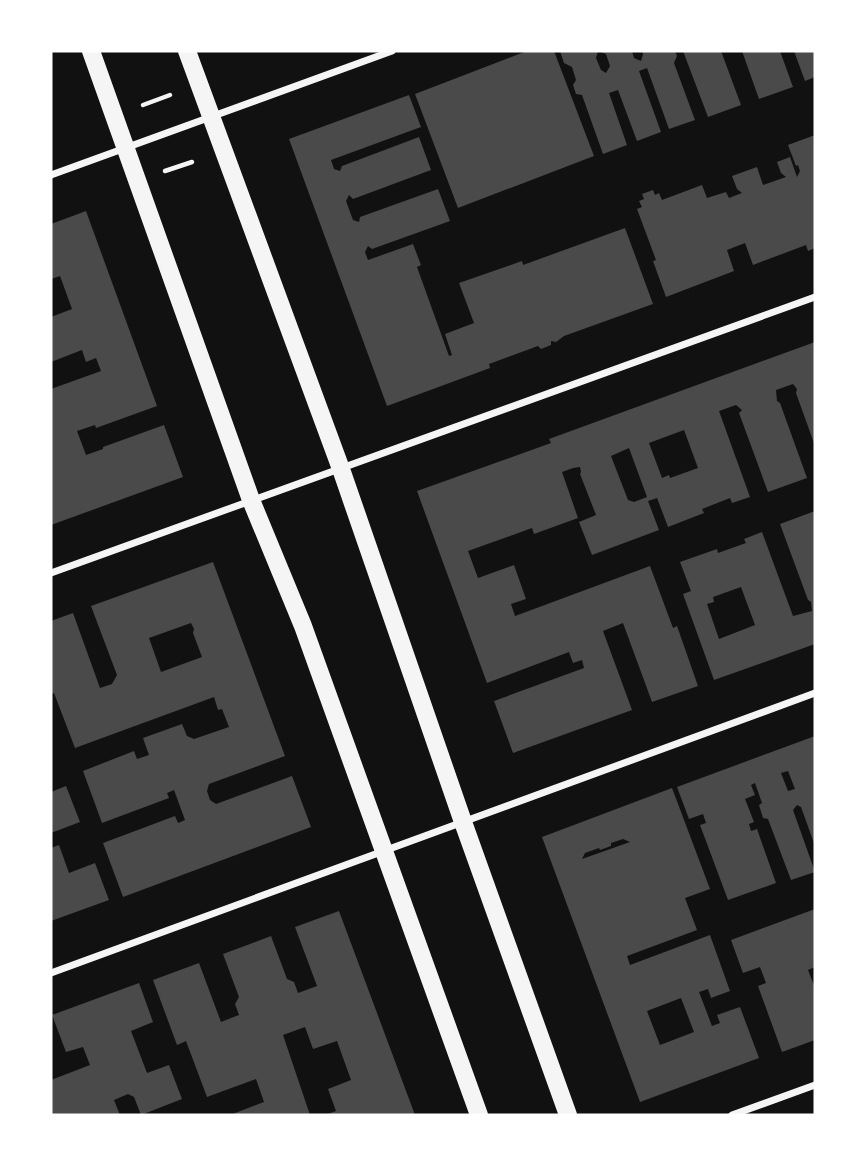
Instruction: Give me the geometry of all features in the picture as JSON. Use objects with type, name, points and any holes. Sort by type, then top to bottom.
[{"type":"main road","points":[[91,51],[251,500],[303,626],[479,1115]]},
{"type":"main road","points":[[187,51],[341,469],[568,1115]]},
{"type":"street","points":[[51,175],[392,51]]},
{"type":"street","points":[[51,573],[815,297]]},
{"type":"street","points":[[51,973],[815,693]]},
{"type":"street","points":[[732,1115],[815,1085]]},
{"type":"path","points":[[143,105],[170,95]]},
{"type":"path","points":[[164,172],[192,162]]},
{"type":"building","points":[[527,51],[554,51],[594,156],[458,208],[415,94]]},
{"type":"building","points":[[560,51],[598,51],[632,51],[634,58],[641,61],[642,51],[675,51],[677,56],[674,63],[695,120],[669,129],[647,68],[639,71],[661,132],[637,141],[618,90],[609,93],[627,145],[603,154],[582,95],[576,94],[572,67],[564,63]],"holes":[[[598,51],[606,54],[610,66],[606,73],[601,70],[596,58]]]},
{"type":"building","points":[[683,51],[721,51],[741,105],[708,117]]},
{"type":"building","points":[[742,51],[780,51],[793,87],[759,99]]},
{"type":"building","points":[[794,51],[815,51],[815,77],[805,81]]},
{"type":"building","points":[[409,95],[421,127],[331,160],[334,169],[340,171],[342,166],[419,137],[431,170],[353,199],[349,195],[346,201],[353,220],[359,222],[360,217],[438,189],[450,221],[372,249],[368,246],[365,252],[368,260],[413,244],[421,265],[417,267],[449,356],[452,355],[445,334],[474,323],[459,283],[522,261],[523,265],[625,228],[653,304],[564,336],[556,342],[551,341],[551,345],[541,349],[538,346],[489,364],[490,368],[387,406],[289,139]]},
{"type":"building","points":[[815,135],[815,248],[808,251],[806,245],[753,265],[745,243],[727,250],[734,271],[666,297],[637,209],[642,207],[639,201],[644,199],[642,194],[653,190],[655,195],[659,193],[662,200],[702,185],[707,198],[726,192],[729,198],[742,193],[737,189],[732,176],[757,167],[763,185],[786,177],[781,173],[777,162],[790,157],[797,177],[800,171],[788,145]]},
{"type":"building","points":[[86,211],[157,406],[96,428],[95,425],[77,431],[86,455],[164,425],[183,477],[51,525],[51,389],[101,371],[96,358],[86,362],[82,350],[51,362],[51,317],[72,309],[60,276],[51,279],[51,224]]},
{"type":"building","points":[[815,342],[815,446],[796,393],[797,389],[793,384],[776,390],[777,401],[807,478],[768,492],[739,413],[742,410],[736,405],[719,411],[750,497],[732,503],[730,498],[702,509],[704,513],[668,527],[657,498],[648,501],[659,530],[592,555],[579,522],[596,515],[580,474],[580,467],[573,468],[562,472],[578,518],[534,534],[532,528],[468,551],[478,578],[514,565],[526,599],[511,604],[515,616],[650,566],[673,628],[677,626],[698,686],[652,702],[623,623],[603,631],[632,710],[513,753],[494,701],[584,668],[582,660],[573,663],[569,652],[487,683],[417,491],[551,443],[549,439]],"holes":[[[684,430],[698,468],[670,478],[669,475],[662,478],[649,443]],[[629,448],[647,497],[634,502],[628,500],[611,456]]]},
{"type":"building","points":[[815,511],[815,644],[714,680],[683,594],[691,591],[680,562],[717,549],[718,553],[746,543],[744,539],[762,532],[793,616],[812,611],[811,602],[780,524]],"holes":[[[741,587],[755,625],[719,639],[707,604],[714,602],[713,597]]]},
{"type":"building","points":[[213,562],[285,756],[209,784],[207,791],[210,800],[216,804],[292,776],[311,827],[123,897],[103,843],[175,816],[178,823],[185,820],[174,790],[167,793],[169,798],[102,823],[83,771],[134,751],[137,759],[149,755],[143,738],[182,724],[187,736],[194,739],[229,727],[222,709],[218,710],[214,697],[75,748],[54,693],[51,694],[51,621],[73,613],[100,688],[112,684],[117,675],[91,606]],"holes":[[[191,623],[202,657],[161,672],[149,638]]]},
{"type":"building","points":[[815,736],[815,846],[801,807],[797,805],[793,810],[815,872],[791,880],[768,819],[763,818],[759,805],[762,803],[755,783],[751,785],[755,795],[745,799],[754,822],[749,824],[751,831],[757,829],[776,883],[728,900],[700,825],[706,823],[703,814],[689,819],[677,787]],"holes":[[[788,771],[795,789],[788,791],[781,773]]]},
{"type":"building","points":[[66,786],[80,822],[51,833],[51,792]]},
{"type":"building","points":[[672,788],[710,889],[685,898],[697,930],[627,956],[630,965],[710,935],[730,991],[711,998],[708,989],[699,992],[712,1026],[720,1023],[717,1015],[740,1007],[759,1058],[640,1102],[542,837]],"holes":[[[623,839],[630,842],[582,859],[585,853],[611,846],[611,843]],[[681,998],[694,1032],[660,1045],[647,1011]]]},
{"type":"building","points":[[59,845],[69,873],[95,863],[109,900],[51,921],[51,848]]},
{"type":"building","points":[[815,909],[815,967],[808,970],[815,988],[815,1040],[782,1052],[758,986],[766,983],[760,967],[743,973],[731,940]]},
{"type":"building","points":[[339,911],[415,1115],[325,1115],[336,1111],[328,1089],[351,1080],[337,1041],[313,1049],[305,1027],[283,1035],[310,1115],[230,1115],[264,1102],[256,1079],[207,1097],[186,1041],[177,1045],[153,980],[199,963],[221,1022],[239,1015],[235,1004],[239,997],[223,954],[271,936],[287,979],[294,982],[298,993],[317,986],[295,927]]},
{"type":"building","points":[[139,983],[153,1022],[131,1031],[147,1073],[169,1065],[182,1099],[141,1115],[134,1097],[128,1094],[114,1100],[120,1115],[51,1115],[51,1080],[90,1065],[83,1047],[66,1052],[52,1015]]}]
